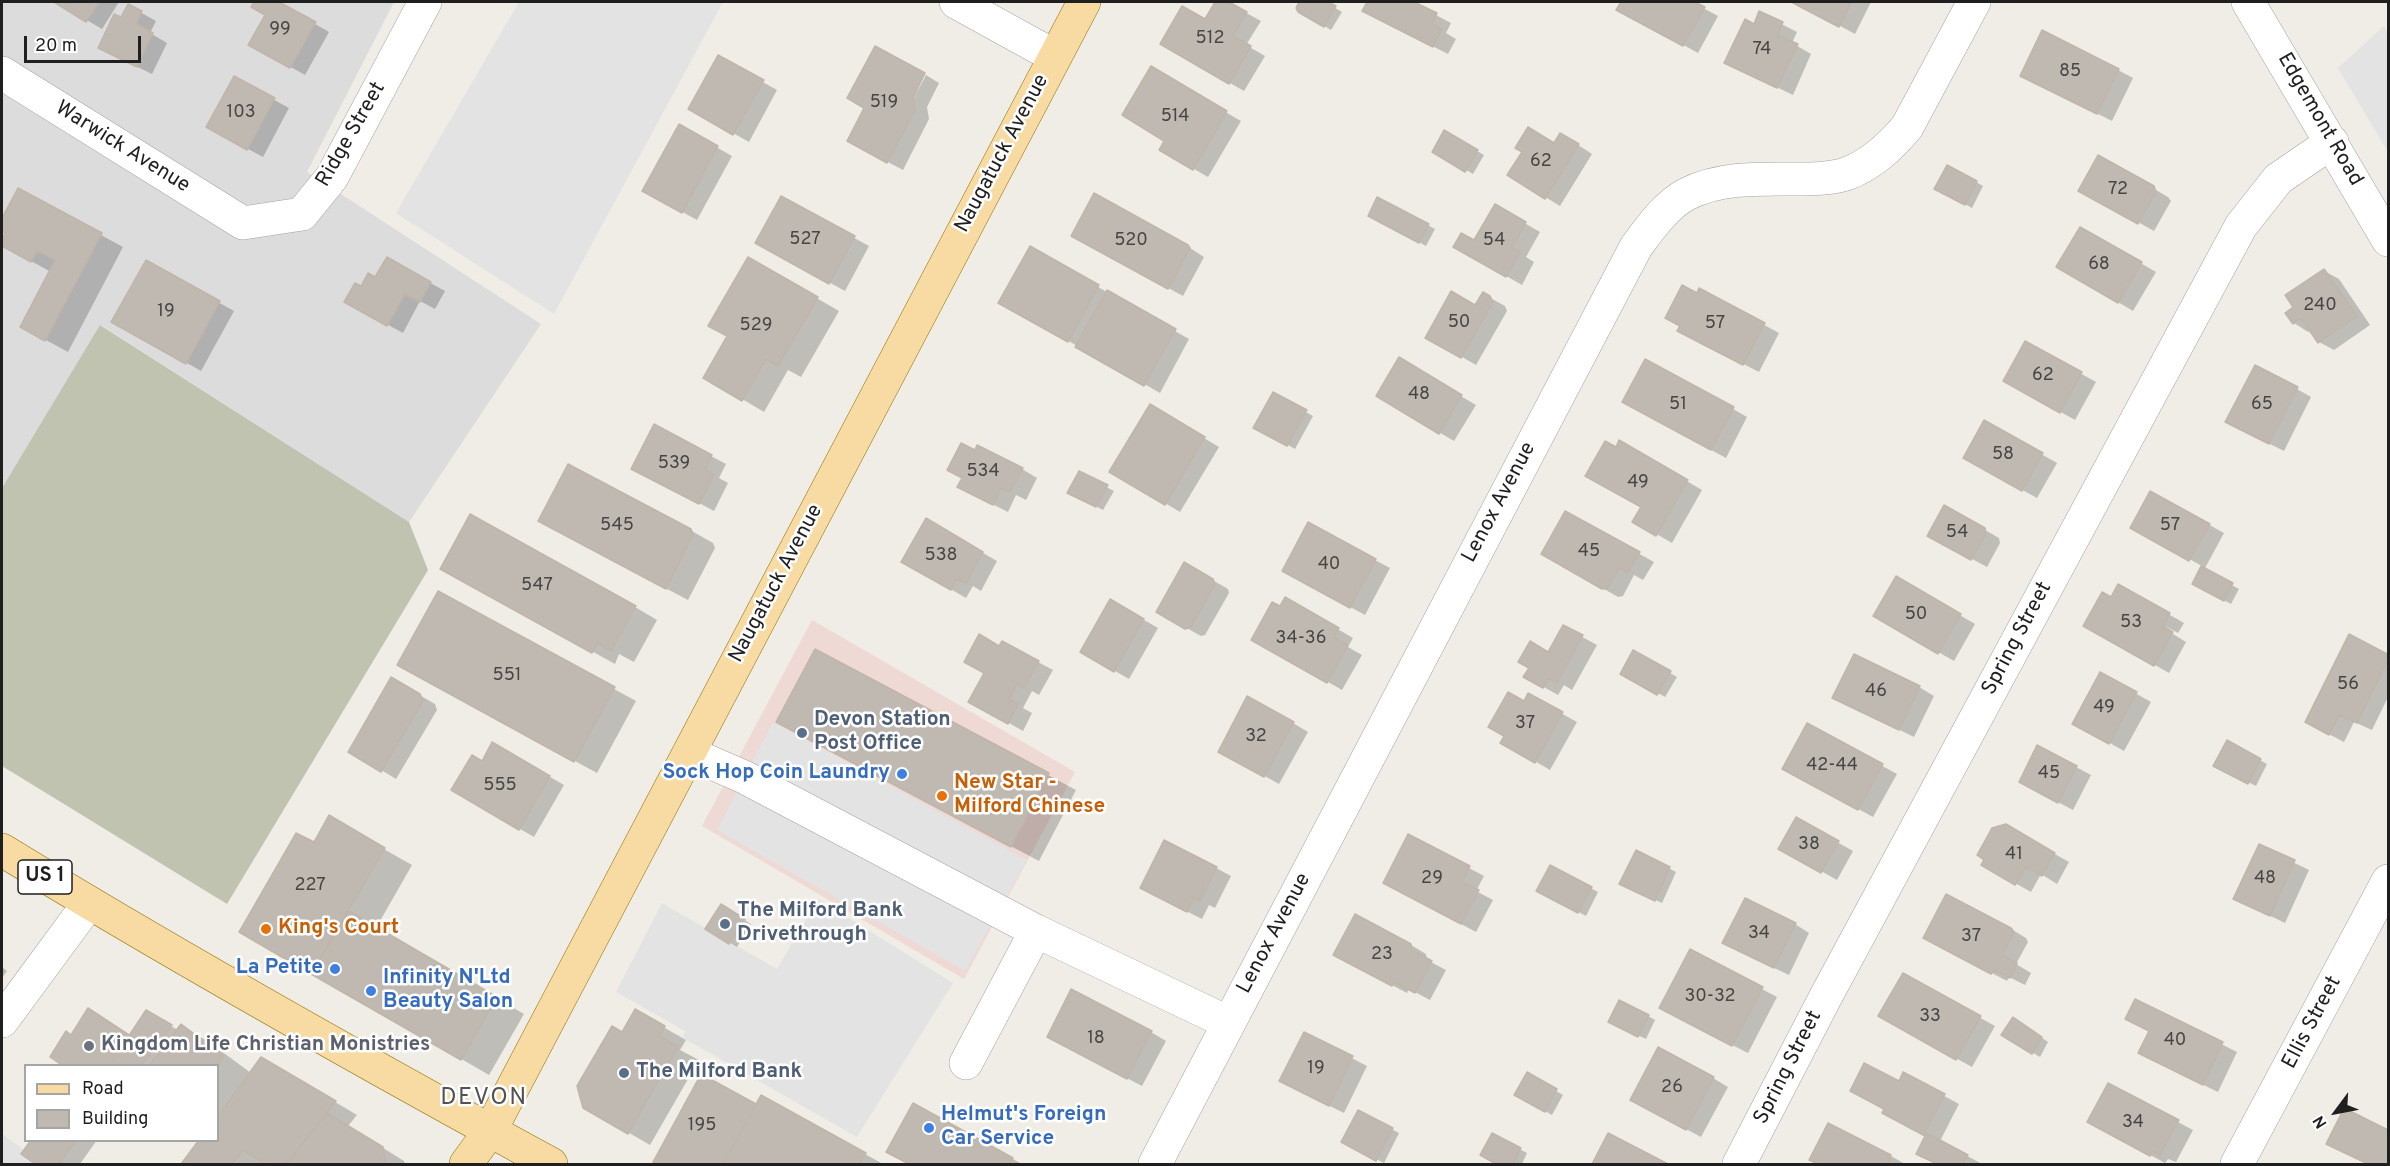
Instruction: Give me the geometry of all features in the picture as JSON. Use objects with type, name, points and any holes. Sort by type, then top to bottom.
[{"type":"main road","name":"Naugatuck Avenue","points":[[466,1164],[490,1131],[1084,2]]},
{"type":"main road","name":"US 1","points":[[2,850],[89,903],[551,1164]]},
{"type":"street","name":"Ridge Street","points":[[243,223],[302,214],[332,177],[425,2]]},
{"type":"street","points":[[956,2],[1054,56]]},
{"type":"street","name":"Lenox Avenue","points":[[1155,1164],[1636,247],[1665,211],[1686,195],[1710,185],[1749,179],[1824,178],[1845,174],[1877,157],[1907,127],[1974,2]]},
{"type":"street","name":"Edgemont Road","points":[[2248,2],[2388,240]]},
{"type":"street","name":"Warwick Avenue","points":[[2,73],[243,223]]},
{"type":"street","name":"Spring Street","points":[[1739,1164],[1825,998],[2241,226],[2278,179],[2332,142]]},
{"type":"street","points":[[689,753],[744,777],[1036,931],[1229,1023]]},
{"type":"street","name":"Ellis Street","points":[[2237,1164],[2388,881]]},
{"type":"street","points":[[2,1021],[89,903]]},
{"type":"street","points":[[966,1063],[1036,931]]},
{"type":"shaded area","points":[[2,2],[394,2],[307,172],[541,324],[409,522],[101,325],[2,488]]},
{"type":"shaded area","points":[[519,2],[723,2],[554,314],[396,213]]},
{"type":"shaded area","points":[[2384,26],[2388,34],[2388,152],[2338,68]]},
{"type":"shaded area","points":[[100,325],[409,522],[428,570],[227,904],[2,766],[2,488]]},
{"type":"shaded area","points":[[812,620],[1075,772],[964,979],[702,826]]},
{"type":"shaded area","points":[[773,722],[1027,860],[965,971],[717,830]]},
{"type":"shaded area","points":[[818,899],[953,983],[857,1137],[683,1038],[685,1031],[616,992],[662,903],[777,969]]},
{"type":"shaded area","points":[[2,1134],[44,1164],[2,1164]]},
{"type":"building","points":[[54,2],[99,2],[86,22]]},
{"type":"building","points":[[254,2],[279,2],[316,22],[290,68],[248,45],[265,15],[251,7]]},
{"type":"building","points":[[1215,2],[1229,2],[1247,12],[1233,36],[1251,46],[1229,84],[1160,44],[1182,6],[1205,19]]},
{"type":"building","points":[[1299,2],[1328,2],[1336,6],[1324,27],[1298,12],[1296,8]]},
{"type":"building","points":[[1367,2],[1414,2],[1437,13],[1432,24],[1442,29],[1433,47],[1362,11]]},
{"type":"building","points":[[1621,2],[1695,2],[1705,7],[1683,46],[1616,10]]},
{"type":"building","points":[[1794,2],[1852,2],[1839,27]]},
{"type":"building","points":[[128,4],[142,11],[136,24],[153,33],[137,67],[98,48],[114,14],[121,17]]},
{"type":"building","points":[[1759,11],[1783,22],[1777,35],[1798,44],[1777,88],[1724,63],[1745,19],[1754,24]]},
{"type":"building","points":[[2042,30],[2119,69],[2097,114],[2020,76]]},
{"type":"building","points":[[875,46],[925,73],[913,98],[915,110],[887,163],[847,141],[864,108],[847,98]]},
{"type":"building","points":[[718,55],[764,80],[733,135],[688,109]]},
{"type":"building","points":[[1151,66],[1227,111],[1193,170],[1159,150],[1164,141],[1122,115]]},
{"type":"building","points":[[234,76],[275,98],[247,150],[206,127]]},
{"type":"building","points":[[679,124],[718,146],[682,213],[642,191]]},
{"type":"building","points":[[1528,127],[1554,143],[1560,133],[1579,144],[1545,199],[1507,175],[1522,152],[1515,148]]},
{"type":"building","points":[[1444,130],[1478,150],[1465,172],[1432,152]]},
{"type":"building","points":[[2098,155],[2154,186],[2156,192],[2138,224],[2078,191]]},
{"type":"building","points":[[1947,165],[1977,181],[1965,205],[1934,189]]},
{"type":"building","points":[[18,188],[102,233],[45,341],[20,327],[55,260],[37,251],[31,262],[2,246],[5,233],[2,231],[2,218]]},
{"type":"building","points":[[1094,193],[1188,245],[1190,248],[1168,289],[1071,236]]},
{"type":"building","points":[[781,196],[855,236],[829,284],[755,243]]},
{"type":"building","points":[[1377,197],[1429,224],[1419,243],[1368,216]]},
{"type":"building","points":[[1495,204],[1526,222],[1512,247],[1520,252],[1506,277],[1453,247],[1461,233],[1474,240]]},
{"type":"building","points":[[2080,227],[2142,262],[2118,303],[2056,267]]},
{"type":"building","points":[[1030,246],[1099,285],[1068,342],[998,303]]},
{"type":"building","points":[[387,257],[431,282],[420,302],[405,294],[387,326],[344,302],[355,283],[361,286],[368,273],[375,277]]},
{"type":"building","points":[[748,257],[818,297],[778,366],[766,359],[742,401],[703,378],[727,336],[708,326]]},
{"type":"building","points":[[146,260],[220,301],[186,364],[111,322]]},
{"type":"building","points":[[2324,269],[2357,316],[2318,343],[2301,318],[2293,324],[2285,313],[2293,307],[2285,295]]},
{"type":"building","points":[[1682,285],[1697,293],[1699,288],[1765,323],[1743,365],[1677,331],[1680,326],[1665,318]]},
{"type":"building","points":[[1107,290],[1176,329],[1144,386],[1075,347]]},
{"type":"building","points":[[1451,291],[1475,305],[1483,292],[1490,296],[1493,302],[1461,358],[1425,338]]},
{"type":"building","points":[[2025,341],[2082,372],[2060,413],[2003,381]]},
{"type":"building","points":[[1399,357],[1462,395],[1439,434],[1376,396]]},
{"type":"building","points":[[1645,359],[1734,407],[1711,450],[1622,402]]},
{"type":"building","points":[[2255,365],[2298,387],[2269,444],[2225,422]]},
{"type":"building","points":[[1273,392],[1307,410],[1287,446],[1253,428]]},
{"type":"building","points":[[1150,404],[1205,437],[1165,505],[1109,472]]},
{"type":"building","points":[[1984,420],[2043,453],[2022,491],[1963,458]]},
{"type":"building","points":[[654,424],[712,455],[705,469],[714,474],[699,504],[631,469]]},
{"type":"building","points":[[1619,440],[1688,480],[1656,536],[1632,522],[1641,507],[1585,476],[1605,441],[1616,447]]},
{"type":"building","points":[[961,443],[975,450],[977,445],[1023,468],[1010,492],[1001,488],[993,505],[957,487],[962,478],[947,470]]},
{"type":"building","points":[[568,464],[691,529],[693,535],[666,589],[538,521]]},
{"type":"building","points":[[1079,471],[1108,485],[1096,507],[1067,493]]},
{"type":"building","points":[[2150,491],[2210,524],[2189,561],[2130,528]]},
{"type":"building","points":[[1944,505],[1985,528],[1986,534],[1971,560],[1927,536]]},
{"type":"building","points":[[1565,511],[1640,552],[1628,573],[1619,568],[1608,588],[1602,589],[1541,554]]},
{"type":"building","points":[[470,514],[636,606],[611,651],[597,643],[592,653],[440,569]]},
{"type":"building","points":[[926,518],[983,552],[966,584],[957,579],[951,590],[901,562]]},
{"type":"building","points":[[1308,522],[1376,559],[1350,608],[1282,571]]},
{"type":"building","points":[[1184,562],[1213,579],[1215,584],[1191,627],[1185,629],[1156,612]]},
{"type":"building","points":[[2201,566],[2233,583],[2224,601],[2192,584]]},
{"type":"building","points":[[1896,576],[1961,614],[1938,654],[1873,616]]},
{"type":"building","points":[[2118,584],[2170,613],[2163,626],[2173,632],[2154,666],[2083,626],[2102,592],[2111,597]]},
{"type":"building","points":[[438,591],[615,687],[574,762],[397,665]]},
{"type":"building","points":[[1285,597],[1339,628],[1334,637],[1348,645],[1327,683],[1251,640],[1272,602],[1280,606]]},
{"type":"building","points":[[1110,599],[1144,619],[1114,672],[1080,652]]},
{"type":"building","points":[[1563,625],[1583,635],[1557,683],[1549,678],[1543,688],[1523,677],[1529,668],[1518,662],[1530,641],[1548,652]]},
{"type":"building","points":[[979,634],[999,646],[1002,641],[1039,661],[1024,688],[1017,684],[1009,699],[1018,704],[1008,724],[968,702],[984,673],[964,662]]},
{"type":"building","points":[[2349,634],[2387,654],[2388,660],[2357,723],[2339,715],[2329,735],[2305,722]]},
{"type":"building","points":[[815,649],[1049,773],[1011,847],[776,722]]},
{"type":"building","points":[[1633,650],[1671,671],[1657,695],[1620,674]]},
{"type":"building","points":[[1854,654],[1920,686],[1899,730],[1832,698]]},
{"type":"building","points":[[2100,672],[2137,692],[2109,744],[2072,724]]},
{"type":"building","points":[[391,677],[420,694],[423,701],[381,772],[348,752]]},
{"type":"building","points":[[1508,692],[1524,701],[1528,693],[1563,712],[1535,763],[1500,743],[1504,736],[1488,727]]},
{"type":"building","points":[[1247,696],[1294,722],[1264,777],[1218,752]]},
{"type":"building","points":[[1807,723],[1883,764],[1858,810],[1782,769]]},
{"type":"building","points":[[2227,740],[2261,759],[2248,784],[2213,766]]},
{"type":"building","points":[[492,742],[550,776],[519,830],[451,790],[472,755],[482,761]]},
{"type":"building","points":[[2037,745],[2077,766],[2058,803],[2019,782]]},
{"type":"building","points":[[329,815],[385,848],[311,974],[239,932],[296,833],[314,842]]},
{"type":"building","points":[[1796,817],[1839,841],[1821,873],[1778,849]]},
{"type":"building","points":[[2006,824],[2055,853],[2042,876],[2026,867],[2015,885],[1981,865],[1984,860],[1977,855],[1992,828]]},
{"type":"building","points":[[1408,834],[1470,866],[1462,882],[1479,890],[1461,924],[1383,883]]},
{"type":"building","points":[[1164,840],[1217,867],[1200,901],[1194,898],[1187,912],[1140,888]]},
{"type":"building","points":[[2259,844],[2295,860],[2270,916],[2233,899]]},
{"type":"building","points":[[1636,850],[1670,867],[1655,901],[1619,884]]},
{"type":"building","points":[[1550,865],[1592,887],[1578,913],[1536,891]]},
{"type":"building","points":[[1946,894],[2011,928],[2014,932],[2002,955],[2017,963],[2010,978],[1994,970],[1991,974],[1923,938]]},
{"type":"building","points":[[1745,898],[1796,923],[1774,968],[1722,943]]},
{"type":"building","name":"The Milford Bank Drivethrough","points":[[721,904],[745,919],[729,944],[705,929]]},
{"type":"building","points":[[349,911],[497,997],[461,1060],[311,974]]},
{"type":"building","points":[[1355,914],[1411,944],[1412,950],[1432,961],[1415,993],[1394,982],[1392,986],[1333,955]]},
{"type":"building","points":[[1690,949],[1763,987],[1732,1046],[1659,1008]]},
{"type":"building","points":[[1903,973],[1981,1016],[1956,1060],[1878,1016]]},
{"type":"building","points":[[1071,989],[1152,1031],[1127,1079],[1047,1037]]},
{"type":"building","points":[[2135,999],[2223,1042],[2203,1085],[2138,1053],[2149,1031],[2125,1019]]},
{"type":"building","points":[[1619,1000],[1649,1015],[1638,1037],[1608,1022]]},
{"type":"building","name":"Kingdom Life Christian Monistries","points":[[88,1008],[129,1035],[110,1064],[60,1064],[50,1057],[66,1031],[71,1035]]},
{"type":"building","name":"The Milford Bank","points":[[635,1009],[665,1026],[660,1036],[678,1047],[628,1134],[583,1108],[577,1086],[612,1026],[622,1032]]},
{"type":"building","points":[[146,1010],[172,1025],[143,1064],[110,1064]]},
{"type":"building","points":[[2013,1017],[2042,1037],[2032,1054],[2001,1035]]},
{"type":"building","points":[[181,1024],[224,1056],[218,1064],[151,1064]]},
{"type":"building","points":[[1304,1032],[1353,1056],[1329,1106],[1279,1081]]},
{"type":"building","points":[[1658,1047],[1714,1077],[1686,1130],[1630,1100]]},
{"type":"building","points":[[261,1057],[336,1101],[286,1164],[265,1164],[243,1150],[232,1164],[181,1164],[198,1142],[219,1142],[219,1115]]},
{"type":"building","points":[[1864,1063],[1899,1081],[1903,1072],[1945,1094],[1925,1132],[1968,1155],[1963,1164],[1937,1164],[1916,1154],[1925,1136],[1882,1113],[1884,1109],[1850,1091]]},
{"type":"building","points":[[1527,1072],[1557,1089],[1545,1112],[1514,1095]]},
{"type":"building","points":[[701,1074],[756,1104],[723,1164],[657,1164],[653,1162]]},
{"type":"building","points":[[2108,1083],[2179,1120],[2160,1155],[2153,1151],[2150,1156],[2087,1122]]},
{"type":"building","points":[[761,1095],[866,1153],[859,1164],[723,1164]]},
{"type":"building","name":"Helmut's Foreign Car Service","points":[[913,1103],[1013,1158],[1009,1164],[909,1164],[886,1152]]},
{"type":"building","points":[[2344,1108],[2388,1130],[2386,1164],[2368,1164],[2326,1144]]},
{"type":"building","points":[[1358,1110],[1393,1128],[1376,1161],[1341,1142]]},
{"type":"building","points":[[327,1113],[383,1147],[386,1164],[286,1164]]},
{"type":"building","points":[[1828,1123],[1891,1155],[1889,1164],[1818,1164],[1809,1160]]},
{"type":"building","points":[[1492,1133],[1521,1148],[1513,1164],[1496,1164],[1480,1155]]},
{"type":"building","points":[[1608,1133],[1668,1164],[1592,1164]]},
{"type":"building","points":[[30,1142],[75,1142],[59,1164],[35,1164],[21,1154]]},
{"type":"place","name":"Devon Station Post Office","points":[[802,733]]},
{"type":"place","name":"Sock Hop Coin Laundry","points":[[902,774]]},
{"type":"place","name":"New Star - Milford Chinese","points":[[942,796]]},
{"type":"place","name":"The Milford Bank Drivethrough","points":[[725,924]]},
{"type":"place","name":"King's Court","points":[[266,929]]},
{"type":"place","name":"La Petite","points":[[335,969]]},
{"type":"place","name":"Infinity N'Ltd Beauty Salon","points":[[371,991]]},
{"type":"place","name":"Kingdom Life Christian Monistries","points":[[89,1046]]},
{"type":"place","name":"The Milford Bank","points":[[624,1073]]},
{"type":"place","name":"Helmut's Foreign Car Service","points":[[929,1128]]},
{"type":"district","name":"DEVON","points":[[484,1099]]}]
